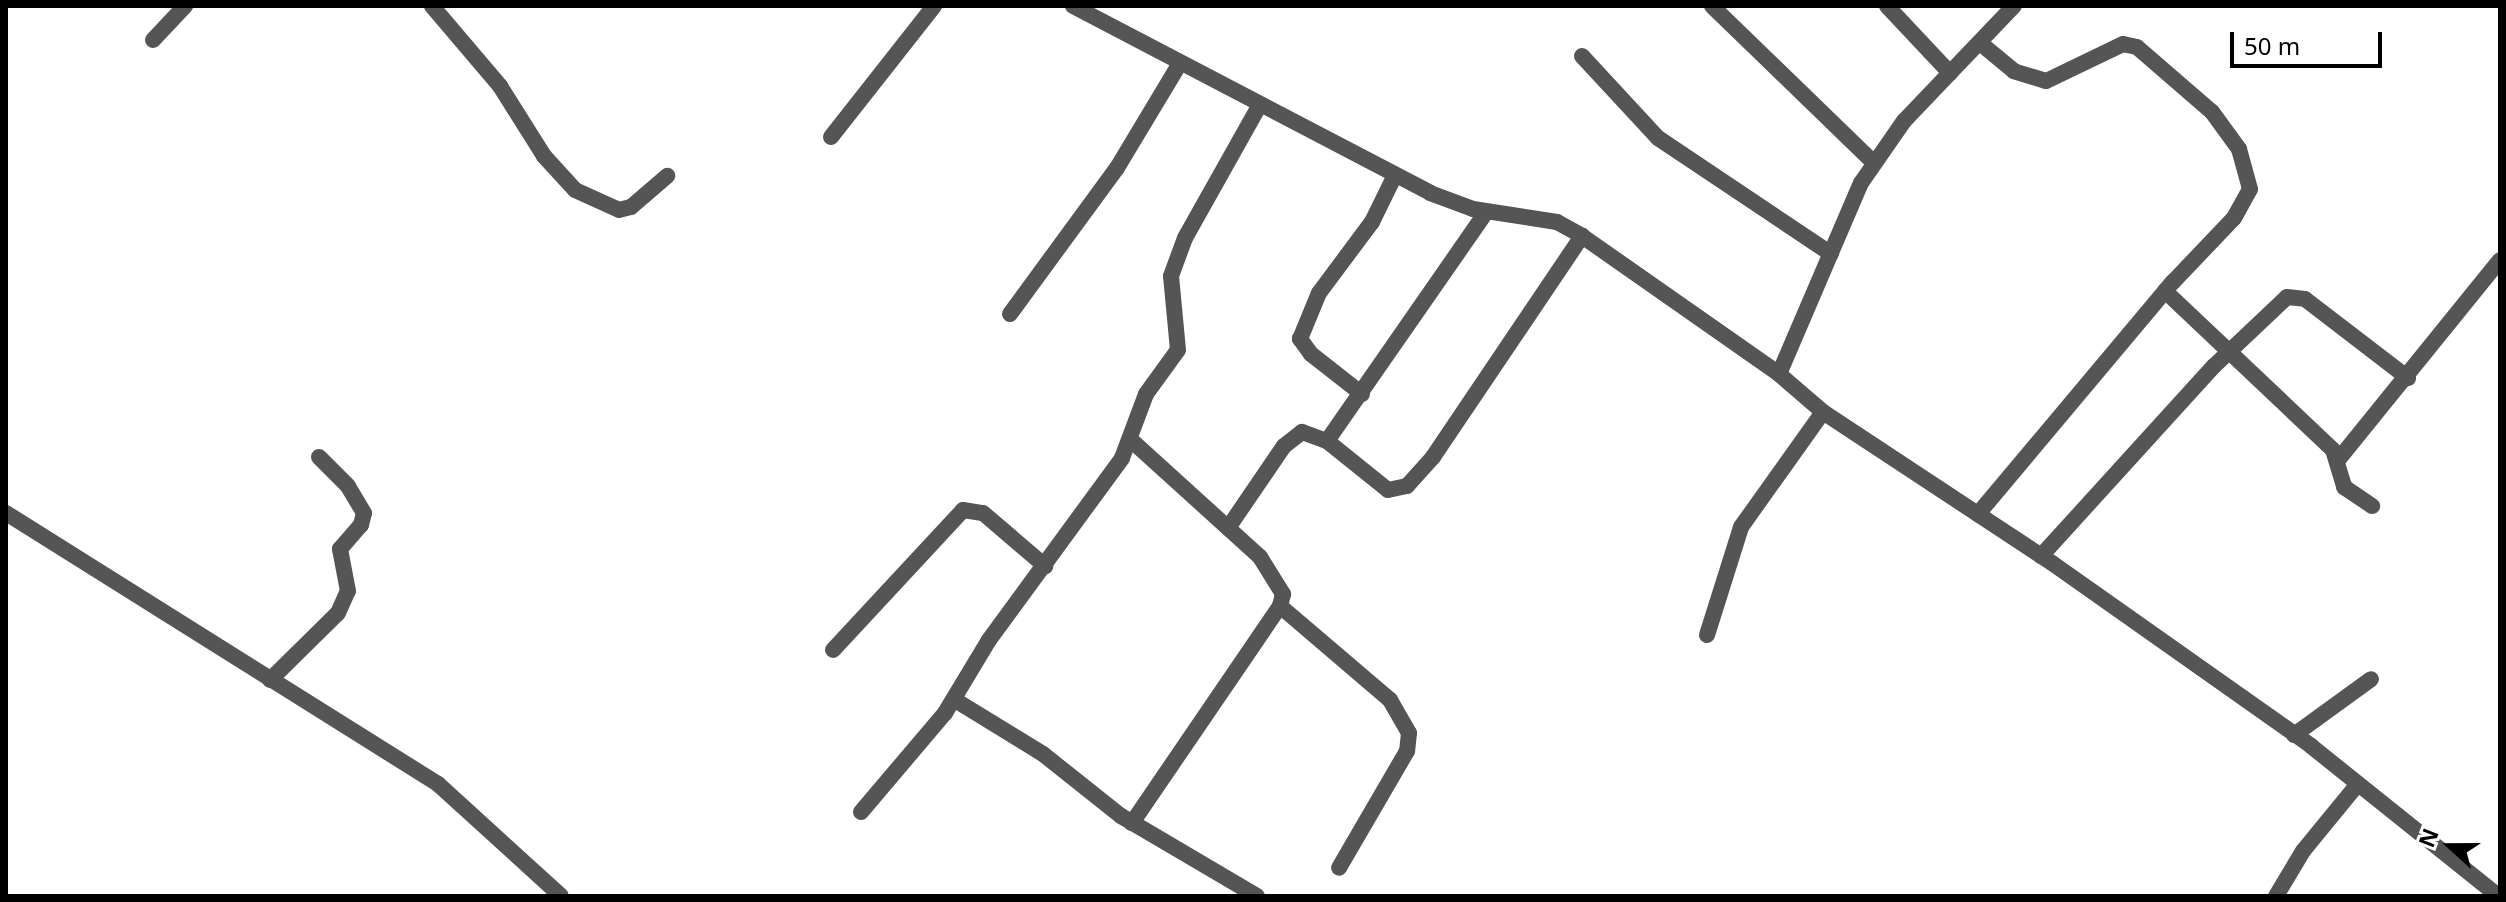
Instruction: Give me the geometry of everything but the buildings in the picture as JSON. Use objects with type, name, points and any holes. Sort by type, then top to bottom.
[{"type":"street","points":[[153,40],[185,6]]},
{"type":"street","points":[[432,6],[500,86],[544,156],[575,190],[619,210],[631,207],[667,176]]},
{"type":"street","points":[[831,137],[934,6]]},
{"type":"street","points":[[1073,6],[1179,65],[1395,175],[1486,212],[1547,219],[1582,236],[1779,374],[1823,412],[2041,556],[2294,735],[2498,896]]},
{"type":"street","points":[[1712,6],[1874,163]]},
{"type":"street","points":[[1887,6],[1950,73]]},
{"type":"street","points":[[1779,374],[1874,163],[1904,121],[2014,6]]},
{"type":"street","points":[[1978,514],[2165,291],[2234,218],[2250,189],[2239,149],[2212,112],[2137,47],[2123,44],[2046,81],[2014,71],[1980,43]]},
{"type":"street","points":[[1582,56],[1658,138],[1831,254]]},
{"type":"street","points":[[1010,314],[1117,168],[1179,65]]},
{"type":"street","points":[[861,812],[955,700],[989,640],[1045,566],[1131,440],[1146,394],[1178,350],[1170,293],[1177,258],[1259,106]]},
{"type":"street","points":[[1362,394],[1302,346],[1302,328],[1334,268],[1372,222],[1395,175]]},
{"type":"street","points":[[1327,441],[1486,212]]},
{"type":"street","points":[[1228,528],[1292,436],[1302,432],[1327,441],[1388,490],[1407,486],[1433,457],[1582,236]]},
{"type":"street","points":[[2338,460],[2408,378],[2500,260]]},
{"type":"street","points":[[2165,291],[2226,354],[2338,460],[2344,487],[2372,506]]},
{"type":"street","points":[[2041,556],[2226,354],[2275,306],[2296,295],[2408,378]]},
{"type":"street","points":[[1707,635],[1741,527],[1823,412]]},
{"type":"street","points":[[1131,440],[1273,571],[1283,594],[1280,606],[1132,823]]},
{"type":"street","points":[[270,680],[338,613],[348,591],[340,549],[361,525],[364,513],[348,486],[319,457]]},
{"type":"street","points":[[833,650],[963,510],[983,513],[1045,566]]},
{"type":"street","points":[[6,513],[438,784],[561,896]]},
{"type":"street","points":[[1280,606],[1380,690],[1409,733],[1407,751],[1339,868]]},
{"type":"street","points":[[2294,735],[2371,679]]},
{"type":"street","points":[[955,700],[1043,754],[1132,823],[1257,896]]},
{"type":"street","points":[[2276,896],[2303,851],[2357,785]]}]
